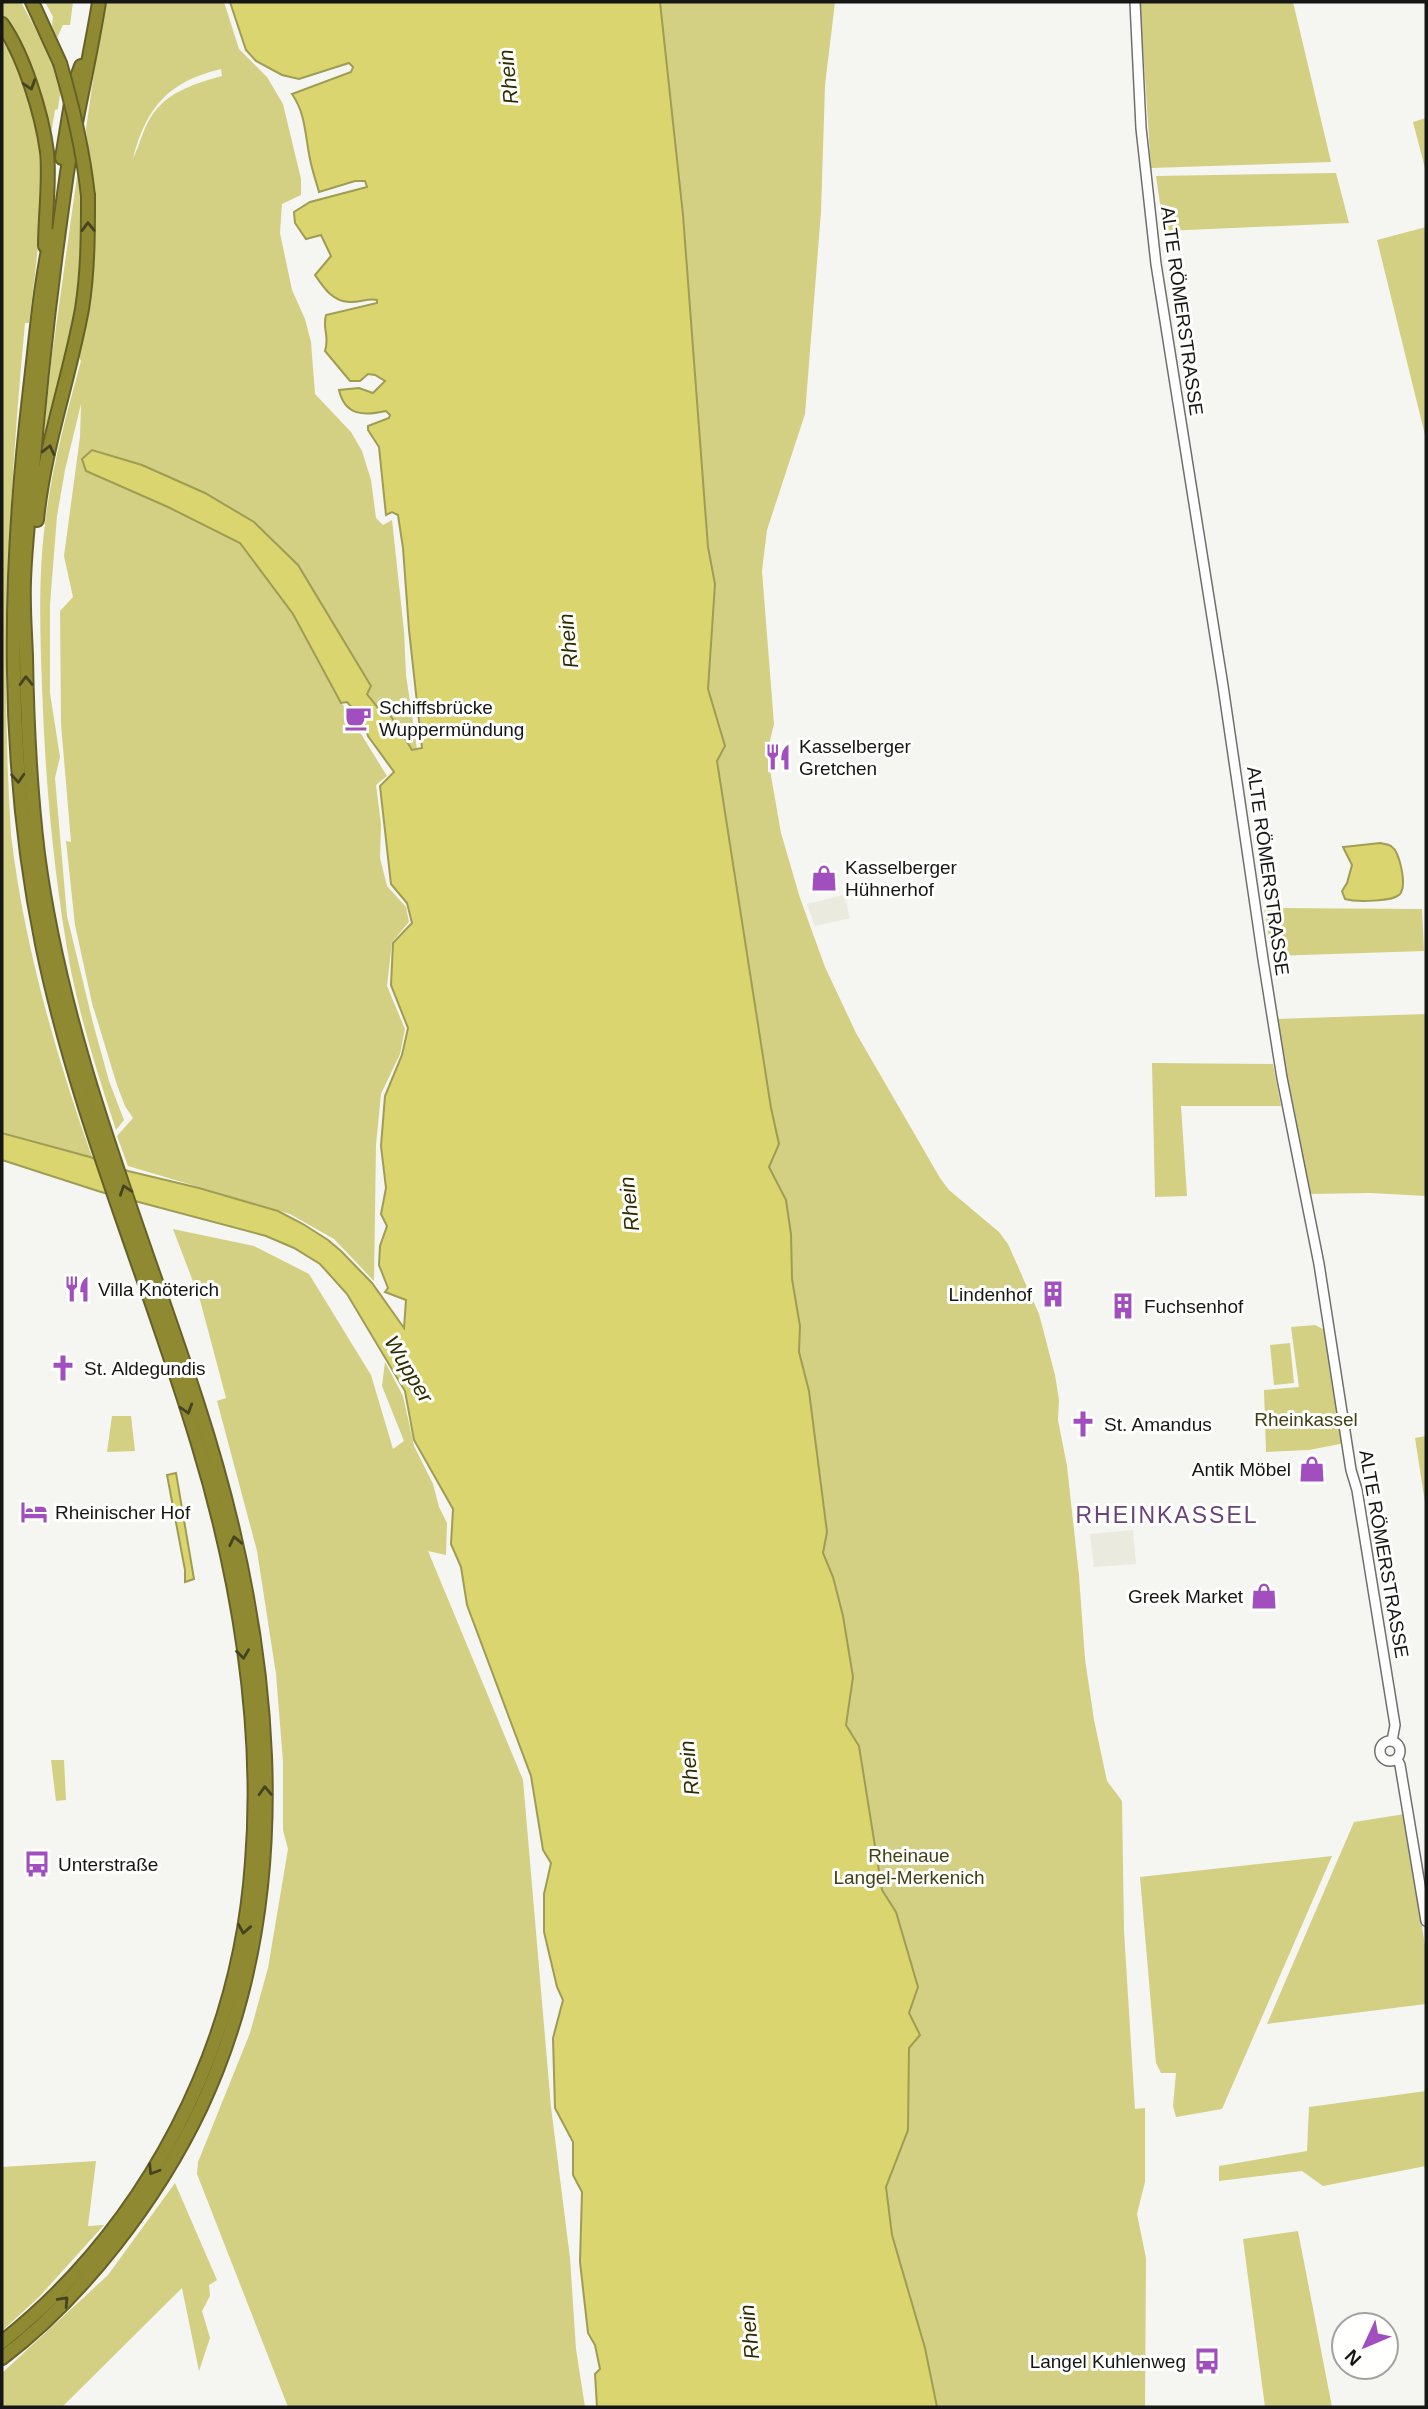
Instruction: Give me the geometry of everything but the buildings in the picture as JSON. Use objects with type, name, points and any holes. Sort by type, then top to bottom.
[{"type":"highway","points":[[25,639],[44,469],[82,308],[89,245],[88,195],[75,111],[60,63],[32,2]]},
{"type":"highway","points":[[44,267],[74,85],[86,52],[97,2]]},
{"type":"highway","points":[[2,2342],[37,2312],[111,2231],[136,2197],[173,2137],[204,2073],[228,2001],[250,1892],[255,1826],[252,1750],[243,1651],[233,1583],[200,1451],[133,1251],[88,1100],[46,907],[29,760],[24,580],[41,371],[68,167],[97,2]]},
{"type":"highway","points":[[2,24],[31,86],[47,153],[44,267],[24,441],[14,573],[14,683],[18,780],[31,881],[56,1007],[88,1100],[147,1254],[220,1476],[239,1558],[256,1655],[266,1804],[259,1913],[240,2001],[207,2094],[177,2154],[138,2214],[108,2253],[45,2321],[2,2358]]},
{"type":"street","name":"ALTE RÖMERSTRASSE","points":[[1136,2],[1141,128],[1156,264],[1282,1078],[1319,1264],[1395,1725],[1392,1741]]},
{"type":"street","name":"ALTE RÖMERSTRASSE","points":[[1392,1741],[1382,1745],[1381,1755],[1388,1761],[1397,1759]]},
{"type":"street","name":"ALTE RÖMERSTRASSE","points":[[1392,1741],[1400,1750],[1397,1759],[1426,1921]]},
{"type":"shaded area","points":[[844,895],[850,918],[815,926],[807,904]]},
{"type":"shaded area","points":[[1133,1530],[1136,1564],[1094,1567],[1090,1534]]},
{"type":"green space","points":[[2,2],[21,2],[52,60],[61,87],[49,146],[10,29],[2,17]]},
{"type":"green space","points":[[45,2],[73,2],[70,25],[63,25],[57,38],[52,25],[53,17]]},
{"type":"green space","points":[[104,2],[224,2],[239,49],[267,77],[283,104],[301,179],[301,195],[282,204],[280,233],[292,290],[305,319],[311,342],[315,394],[351,432],[362,451],[371,480],[376,518],[383,525],[392,520],[406,675],[417,749],[412,750],[387,710],[379,709],[367,693],[370,685],[298,565],[254,522],[86,471],[168,507],[240,543],[293,614],[335,692],[387,776],[376,785],[381,824],[380,858],[387,886],[406,907],[409,922],[392,942],[387,986],[405,1029],[400,1054],[381,1094],[376,1145],[374,1281],[334,1239],[290,1214],[128,1166],[117,1136],[133,1118],[117,1085],[92,1003],[75,925],[66,841],[71,842],[61,724],[60,611],[73,597],[64,556],[80,437],[81,404],[57,516],[50,604],[50,693],[60,757],[55,778],[67,916],[109,1081],[124,1120],[116,1130],[80,1011],[65,936],[51,829],[43,722],[40,601],[43,537],[49,496],[81,361],[78,355],[91,285],[95,231],[94,196],[86,129]],"holes":[[[221,69],[222,76],[190,86],[162,104],[148,122],[133,158],[145,124],[162,99],[187,81],[203,74]]]},
{"type":"green space","name":"Rheinaue Langel-Merkenich","points":[[491,2],[835,2],[825,85],[821,212],[805,414],[767,530],[762,571],[774,724],[767,753],[781,833],[800,898],[825,967],[856,1033],[940,1178],[949,1190],[999,1232],[1008,1244],[1039,1314],[1055,1375],[1094,1720],[1107,1781],[1122,1801],[1124,1931],[1135,2109],[1145,2108],[1145,2182],[1137,2214],[1146,2258],[1145,2407],[753,2407]]},
{"type":"green space","points":[[1140,2],[1293,2],[1331,162],[1151,168]]},
{"type":"green space","points":[[2,34],[19,67],[31,102],[41,175],[38,250],[29,323],[25,323],[8,579],[6,707],[11,835],[24,917],[42,998],[92,1157],[2,1132]]},
{"type":"green space","points":[[1426,118],[1426,172],[1413,122]]},
{"type":"green space","points":[[79,162],[84,208],[80,293],[40,469],[51,363]]},
{"type":"green space","points":[[1336,173],[1349,223],[1164,231],[1156,176]]},
{"type":"green space","points":[[1426,227],[1426,439],[1377,240]]},
{"type":"green space","points":[[1264,908],[1422,909],[1424,951],[1272,956]]},
{"type":"green space","points":[[1426,1014],[1426,1196],[1310,1194],[1276,1019]]},
{"type":"green space","points":[[1152,1063],[1273,1064],[1281,1106],[1181,1106],[1187,1196],[1155,1197]]},
{"type":"green space","points":[[173,1229],[254,1246],[309,1274],[371,1375],[393,1449],[404,1441],[382,1386],[385,1362],[403,1396],[414,1446],[433,1484],[439,1507],[447,1523],[446,1555],[428,1551],[523,1780],[551,2107],[570,2258],[576,2349],[585,2407],[288,2407],[197,2174],[198,2162],[250,2033],[268,1968],[288,1849],[283,1830],[283,1762],[276,1674],[257,1551],[217,1401],[226,1398],[200,1300]]},
{"type":"green space","name":"Rheinkassel","points":[[1315,1325],[1327,1331],[1345,1443],[1309,1450],[1266,1452],[1264,1390],[1299,1387],[1291,1327]]},
{"type":"green space","points":[[1290,1343],[1294,1383],[1274,1385],[1270,1345]]},
{"type":"green space","points":[[112,1416],[131,1416],[135,1451],[107,1452]]},
{"type":"green space","points":[[1426,1436],[1426,1509],[1415,1438]]},
{"type":"green space","points":[[51,1760],[64,1760],[66,1800],[56,1801]]},
{"type":"green space","points":[[1405,1814],[1426,1953],[1426,2004],[1267,2024],[1354,1822]]},
{"type":"green space","points":[[1332,1856],[1222,2109],[1176,2117],[1173,2106],[1176,2073],[1161,2073],[1156,2063],[1140,1877]]},
{"type":"green space","points":[[1426,2091],[1426,2166],[1323,2186],[1302,2171],[1219,2181],[1219,2166],[1307,2151],[1309,2107]]},
{"type":"green space","points":[[96,2161],[88,2226],[104,2225],[39,2297],[2,2331],[2,2167]]},
{"type":"green space","points":[[175,2183],[217,2280],[209,2285],[210,2296],[202,2311],[210,2338],[199,2371],[182,2288],[62,2407],[2,2407],[2,2373],[108,2275]]},
{"type":"green space","points":[[1298,2231],[1332,2407],[1265,2407],[1243,2239]]},
{"type":"water","points":[[230,2],[660,2],[683,215],[708,547],[715,584],[708,689],[725,746],[717,761],[771,1108],[779,1144],[769,1167],[786,1200],[791,1234],[792,1279],[800,1326],[799,1352],[809,1391],[827,1532],[823,1553],[833,1577],[843,1616],[853,1677],[846,1725],[859,1746],[882,1890],[896,1912],[918,1987],[909,2013],[920,2035],[909,2048],[908,2130],[886,2187],[892,2235],[925,2348],[937,2407],[597,2407],[595,2374],[600,2369],[595,2345],[588,2333],[580,2262],[582,2192],[573,2175],[573,2142],[555,2108],[553,2038],[563,2000],[557,1987],[544,1932],[544,1894],[551,1863],[543,1850],[531,1776],[467,1605],[461,1567],[451,1544],[453,1509],[414,1440],[405,1391],[347,1294],[320,1264],[294,1248],[266,1236],[101,1192],[2,1160],[2,1133],[90,1157],[128,1171],[278,1211],[303,1224],[341,1251],[372,1283],[404,1328],[406,1300],[385,1292],[388,1288],[379,1265],[380,1246],[387,1226],[381,1214],[386,1188],[381,1146],[385,1096],[402,1055],[408,1028],[391,985],[393,943],[412,923],[407,903],[391,884],[380,786],[394,772],[368,736],[364,721],[347,702],[341,703],[293,614],[240,543],[168,507],[86,471],[82,459],[92,450],[142,465],[205,493],[254,522],[298,565],[371,686],[367,694],[379,709],[387,710],[412,750],[422,748],[398,515],[392,512],[386,515],[379,447],[368,430],[368,426],[389,418],[390,415],[386,411],[356,412],[346,405],[339,390],[359,388],[373,393],[385,381],[368,374],[360,381],[350,381],[325,351],[326,315],[377,303],[377,300],[349,302],[329,293],[315,275],[331,256],[321,235],[306,239],[295,223],[294,212],[310,202],[367,187],[365,181],[355,181],[319,192],[303,117],[292,94],[351,72],[353,67],[349,63],[299,79],[282,75],[256,61],[246,50]]},
{"type":"water","points":[[1380,843],[1391,846],[1400,861],[1403,884],[1400,894],[1382,900],[1345,899],[1342,891],[1352,865],[1343,847]]},
{"type":"water","points":[[176,1473],[194,1579],[185,1582],[167,1475]]},
{"type":"place","name":"Schiffsbrücke Wuppermündung","points":[[358,718]]},
{"type":"place","name":"Kasselberger Gretchen","points":[[778,757]]},
{"type":"place","name":"Kasselberger Hühnerhof","points":[[824,878]]},
{"type":"place","name":"Villa Knöterich","points":[[77,1289]]},
{"type":"place","name":"Lindenhof","points":[[1053,1294]]},
{"type":"place","name":"Fuchsenhof","points":[[1123,1306]]},
{"type":"place","name":"St. Aldegundis","points":[[63,1368]]},
{"type":"place","name":"St. Amandus","points":[[1083,1424]]},
{"type":"place","name":"Antik Möbel","points":[[1312,1469]]},
{"type":"place","name":"Rheinischer Hof","points":[[34,1512]]},
{"type":"place","name":"Greek Market","points":[[1264,1596]]},
{"type":"place","name":"Unterstraße","points":[[37,1864]]},
{"type":"place","name":"Langel Kuhlenweg","points":[[1207,2361]]},
{"type":"district","name":"RHEINKASSEL","points":[[1167,1515]]},
{"type":"water label","name":"Rhein","points":[[508,77]]},
{"type":"water label","name":"Rhein","points":[[568,641]]},
{"type":"water label","name":"Rhein","points":[[629,1204]]},
{"type":"water label","name":"Wupper","points":[[409,1369]]},
{"type":"water label","name":"Rhein","points":[[689,1768]]},
{"type":"water label","name":"Rhein","points":[[749,2332]]}]
